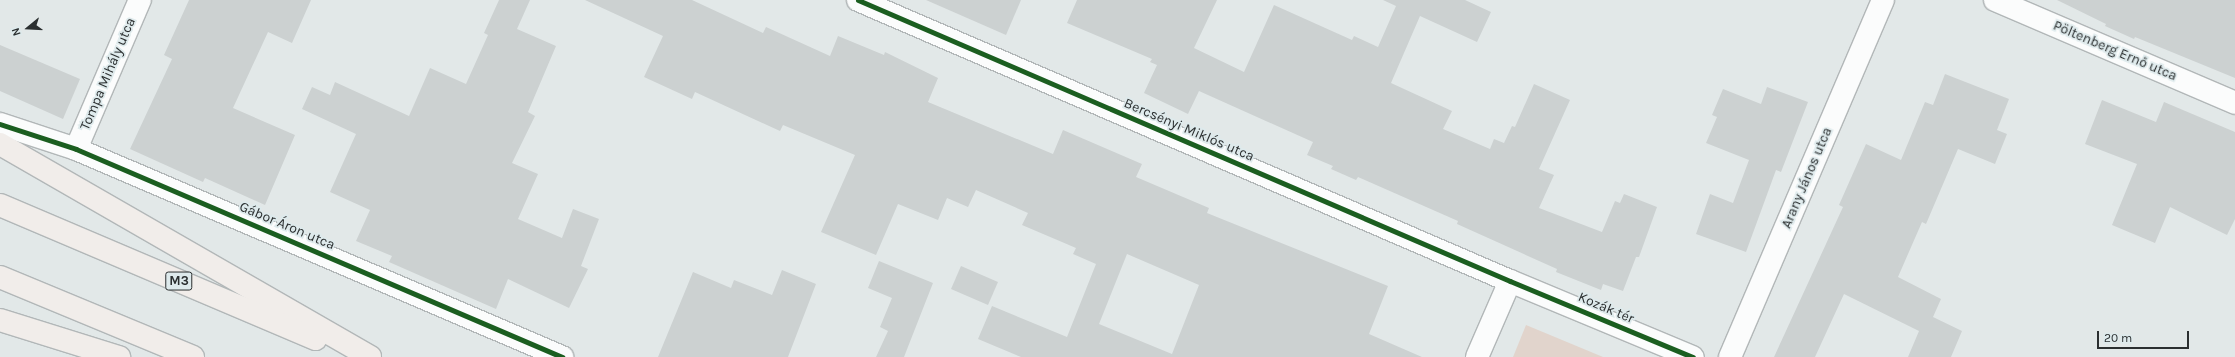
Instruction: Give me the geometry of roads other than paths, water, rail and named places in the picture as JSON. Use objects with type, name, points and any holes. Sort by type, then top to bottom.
[{"type":"main road","points":[[0,144],[370,357]]},
{"type":"main road","name":"M3","points":[[0,205],[358,357]]},
{"type":"main road","points":[[0,276],[193,357]]},
{"type":"main road","points":[[0,320],[119,357]]},
{"type":"street","name":"Tompa Mihály utca","points":[[76,149],[140,0]]},
{"type":"street","name":"Bercsényi Miklós utca","points":[[858,0],[1510,281]]},
{"type":"street","name":"Arany János utca","points":[[1730,357],[1883,0]]},
{"type":"street","name":"Pöltenberg Ernő utca","points":[[1995,0],[2235,103]]},
{"type":"street","name":"Gábor Áron utca","points":[[0,124],[76,149],[562,357]]},
{"type":"street","points":[[1477,357],[1510,281]]},
{"type":"street","name":"Kozák tér","points":[[1510,281],[1693,357]]}]
